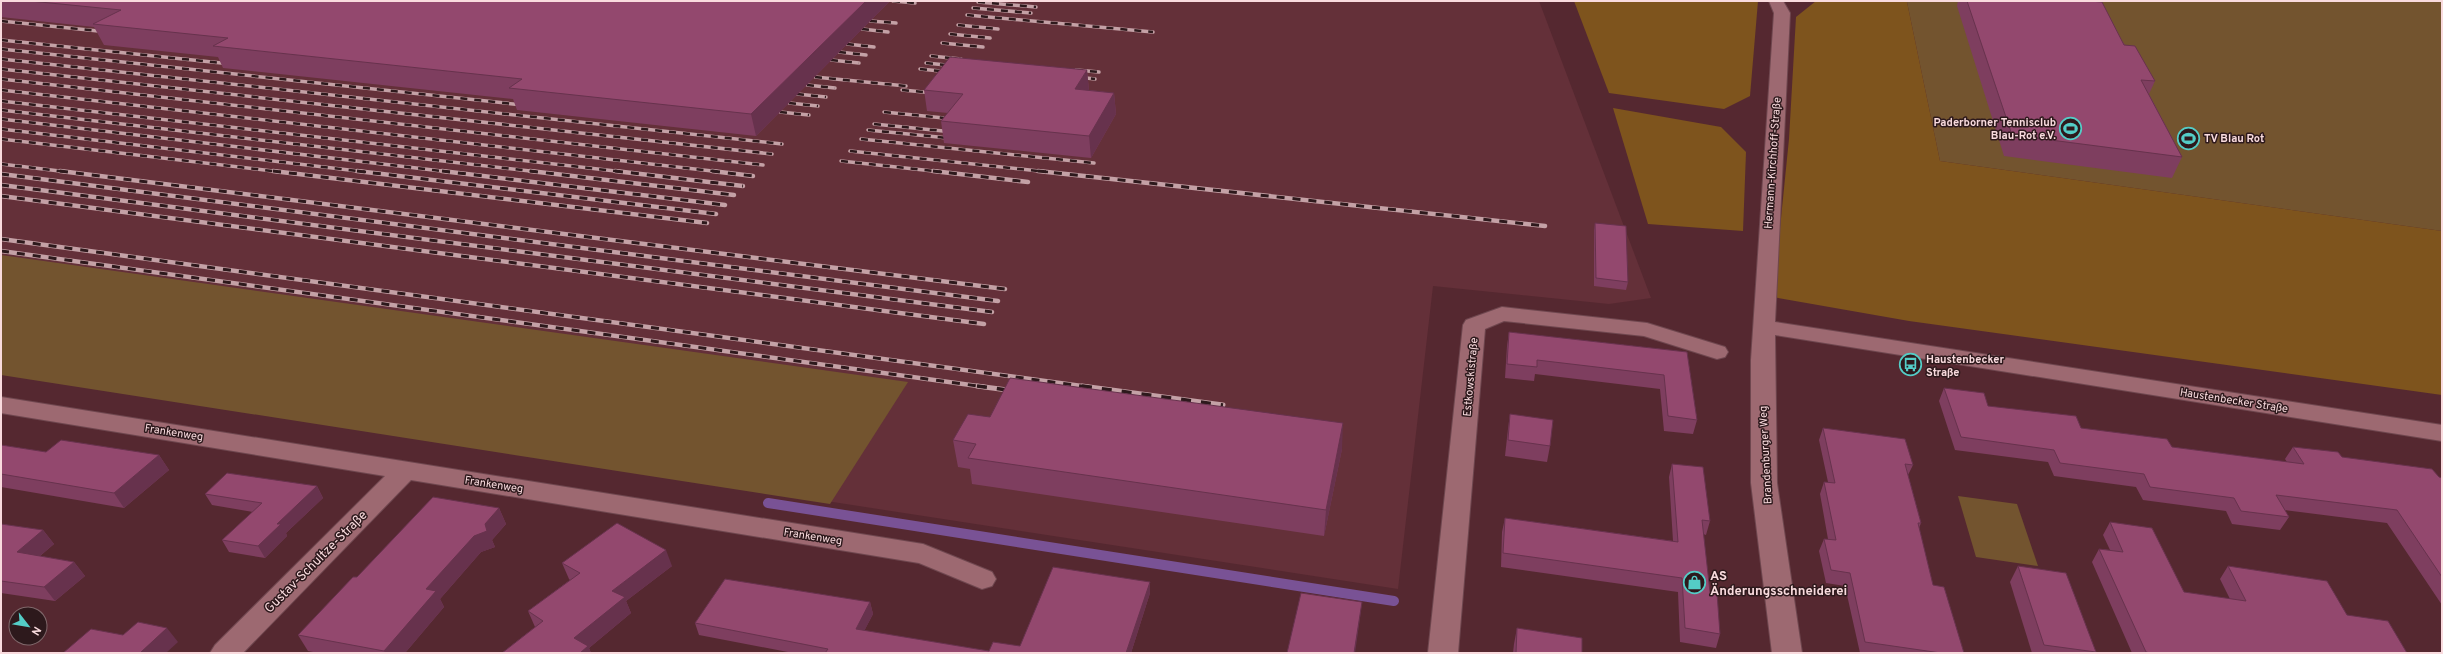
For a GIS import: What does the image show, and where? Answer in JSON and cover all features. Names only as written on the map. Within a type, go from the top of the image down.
[{"type":"street","name":"Hermann-Kirchhoff-Straße","points":[[1765,327],[1765,281],[1782,13],[1776,1]]},
{"type":"street","name":"Estkowskistraße","points":[[1443,653],[1474,325],[1502,314],[1647,330],[1717,352]]},
{"type":"street","name":"Haustenbecker Straße","points":[[1765,327],[2442,433]]},
{"type":"street","name":"Brandenburger Weg","points":[[1765,327],[1762,360],[1764,483],[1787,653]]},
{"type":"street","name":"Frankenweg","points":[[1,405],[923,554],[982,579]]},
{"type":"street","name":"Gustav-Schultze-Straße","points":[[225,653],[406,470]]},
{"type":"shaded area","points":[[1,1],[1539,1],[1651,298],[1609,304],[1433,286],[1398,589],[1,374]]},
{"type":"shaded area","points":[[1574,1],[1758,1],[1750,96],[1724,109],[1609,93]]},
{"type":"shaded area","points":[[1816,1],[1907,2],[1940,161],[2442,231],[2442,395],[1909,321],[1773,297],[1789,139],[1796,17]]},
{"type":"shaded area","name":"TV Blau Rot","points":[[1898,1],[2442,1],[2442,231],[1940,161],[1907,2]]},
{"type":"shaded area","points":[[1613,108],[1721,127],[1746,152],[1743,231],[1648,224]]},
{"type":"shaded area","points":[[1,255],[908,382],[830,504],[1,375]]},
{"type":"shaded area","points":[[1958,496],[2017,504],[2038,566],[1976,557]]},
{"type":"building","points":[[30,1],[866,1],[751,114],[509,88],[522,79],[213,46],[228,38],[93,24],[121,10]]},
{"type":"building","points":[[1967,1],[2102,2],[2124,45],[2135,46],[2155,81],[2141,80],[2182,157],[2012,135]]},
{"type":"building","points":[[950,57],[1087,70],[1075,89],[1114,93],[1089,136],[941,121],[963,94],[924,90]]},
{"type":"building","points":[[1595,223],[1626,226],[1628,282],[1596,278]]},
{"type":"building","points":[[1509,332],[1687,352],[1697,420],[1668,416],[1664,375],[1537,360],[1537,367],[1507,364]]},
{"type":"building","points":[[1010,378],[1343,423],[1326,510],[968,458],[976,444],[953,440],[968,414],[990,417]]},
{"type":"building","points":[[1944,388],[1984,393],[1988,406],[2076,416],[2081,428],[2167,439],[2172,447],[2304,464],[2293,447],[2338,452],[2342,457],[2432,469],[2439,477],[2442,478],[2442,577],[2397,510],[2276,495],[2289,517],[2241,511],[2234,498],[2150,487],[2144,474],[2060,463],[2054,450],[1961,437]]},
{"type":"building","points":[[1510,414],[1553,420],[1550,446],[1508,440]]},
{"type":"building","points":[[1823,428],[1905,439],[1913,465],[1905,464],[1921,523],[1918,523],[1933,585],[1944,587],[1964,653],[1941,653],[1865,642],[1850,573],[1831,570],[1824,539],[1836,540],[1824,482],[1835,483]]},
{"type":"building","points":[[61,440],[159,455],[114,493],[1,474],[1,445],[46,452]]},
{"type":"building","points":[[1672,464],[1703,467],[1710,521],[1702,520],[1710,592],[1717,593],[1720,634],[1685,628],[1682,578],[1503,553],[1505,518],[1678,542]]},
{"type":"building","points":[[227,473],[317,486],[277,524],[281,524],[258,546],[222,540],[262,503],[205,494]]},
{"type":"building","points":[[433,497],[499,508],[485,524],[487,531],[474,536],[426,589],[436,591],[384,651],[298,635],[353,577],[357,577]]},
{"type":"building","points":[[2110,522],[2152,528],[2184,592],[2246,601],[2228,566],[2327,581],[2347,615],[2388,621],[2407,653],[2146,652],[2099,549],[2123,552]]},
{"type":"building","points":[[617,523],[666,550],[612,591],[625,597],[574,638],[588,646],[580,653],[502,653],[543,621],[528,611],[580,573],[562,563]]},
{"type":"building","points":[[1,524],[43,530],[17,552],[74,562],[44,587],[1,581]]},
{"type":"building","points":[[2018,566],[2066,573],[2096,652],[2044,645]]},
{"type":"building","points":[[1053,567],[1150,582],[1126,653],[825,653],[828,649],[695,623],[725,579],[870,602],[856,629],[989,651],[993,642],[1020,646]]},
{"type":"building","points":[[1301,593],[1362,602],[1354,653],[1287,653]]},
{"type":"building","points":[[138,622],[167,628],[140,653],[63,653],[91,629],[123,635]]},
{"type":"building","points":[[1517,628],[1582,638],[1582,653],[1516,653]]},
{"type":"waterway","points":[[768,503],[1394,601]]},
{"type":"railway","points":[[893,1],[915,3]]},
{"type":"railway","points":[[978,2],[1036,7]]},
{"type":"railway","points":[[973,8],[1031,13]]},
{"type":"railway","points":[[967,15],[1153,32]]},
{"type":"railway","points":[[1,21],[108,32]]},
{"type":"railway","points":[[870,21],[896,23]]},
{"type":"railway","points":[[958,25],[998,29]]},
{"type":"railway","points":[[862,29],[888,32]]},
{"type":"railway","points":[[950,34],[990,38]]},
{"type":"railway","points":[[1,40],[231,64]]},
{"type":"railway","points":[[942,43],[983,47]]},
{"type":"railway","points":[[847,44],[874,47]]},
{"type":"railway","points":[[1,49],[523,105]]},
{"type":"railway","points":[[839,52],[866,55]]},
{"type":"railway","points":[[931,56],[961,59]]},
{"type":"railway","points":[[1,59],[782,144]]},
{"type":"railway","points":[[831,60],[859,63]]},
{"type":"railway","points":[[926,63],[956,66]]},
{"type":"railway","points":[[1,69],[772,154]]},
{"type":"railway","points":[[920,69],[950,72]]},
{"type":"railway","points":[[1076,70],[1099,72]]},
{"type":"railway","points":[[815,77],[906,86]]},
{"type":"railway","points":[[1077,77],[1095,79]]},
{"type":"railway","points":[[1,79],[763,165]]},
{"type":"railway","points":[[807,85],[835,88]]},
{"type":"railway","points":[[1,90],[721,172]]},
{"type":"railway","points":[[902,90],[934,93]]},
{"type":"railway","points":[[797,94],[826,97]]},
{"type":"railway","points":[[1,101],[624,172]]},
{"type":"railway","points":[[789,103],[818,106]]},
{"type":"railway","points":[[1,110],[539,172]]},
{"type":"railway","points":[[780,112],[809,115]]},
{"type":"railway","points":[[884,112],[954,119]]},
{"type":"railway","points":[[1,119],[450,172]]},
{"type":"railway","points":[[874,124],[953,132]]},
{"type":"railway","points":[[1,129],[366,172]]},
{"type":"railway","points":[[868,130],[948,138]]},
{"type":"railway","points":[[1,139],[281,172]]},
{"type":"railway","points":[[861,139],[1094,163]]},
{"type":"railway","points":[[850,151],[1048,172]]},
{"type":"railway","points":[[841,161],[936,171]]},
{"type":"railway","points":[[1,164],[68,172]]},
{"type":"railway","points":[[60,171],[1005,289]]},
{"type":"railway","points":[[273,171],[707,223]]},
{"type":"railway","points":[[357,171],[716,214]]},
{"type":"railway","points":[[442,171],[725,205]]},
{"type":"railway","points":[[530,171],[734,195]]},
{"type":"railway","points":[[615,171],[743,186]]},
{"type":"railway","points":[[712,171],[753,176]]},
{"type":"railway","points":[[936,171],[942,172]]},
{"type":"railway","points":[[936,171],[1028,182]]},
{"type":"railway","points":[[1038,171],[1545,226]]},
{"type":"railway","points":[[1,174],[998,301]]},
{"type":"railway","points":[[1,185],[992,312]]},
{"type":"railway","points":[[1,196],[984,324]]},
{"type":"railway","points":[[1,239],[1089,387]]},
{"type":"railway","points":[[1,251],[985,387]]},
{"type":"railway","points":[[977,386],[1015,391]]},
{"type":"railway","points":[[1082,386],[1223,405]]},
{"type":"place","name":"Paderborner Tennisclub Blau-Rot e.V.","points":[[2071,128]]},
{"type":"place","name":"TV Blau Rot","points":[[2188,138]]},
{"type":"place","name":"Haustenbecker Straße","points":[[1911,365]]},
{"type":"place","name":"AS Änderungsschneiderei","points":[[1695,582]]}]
